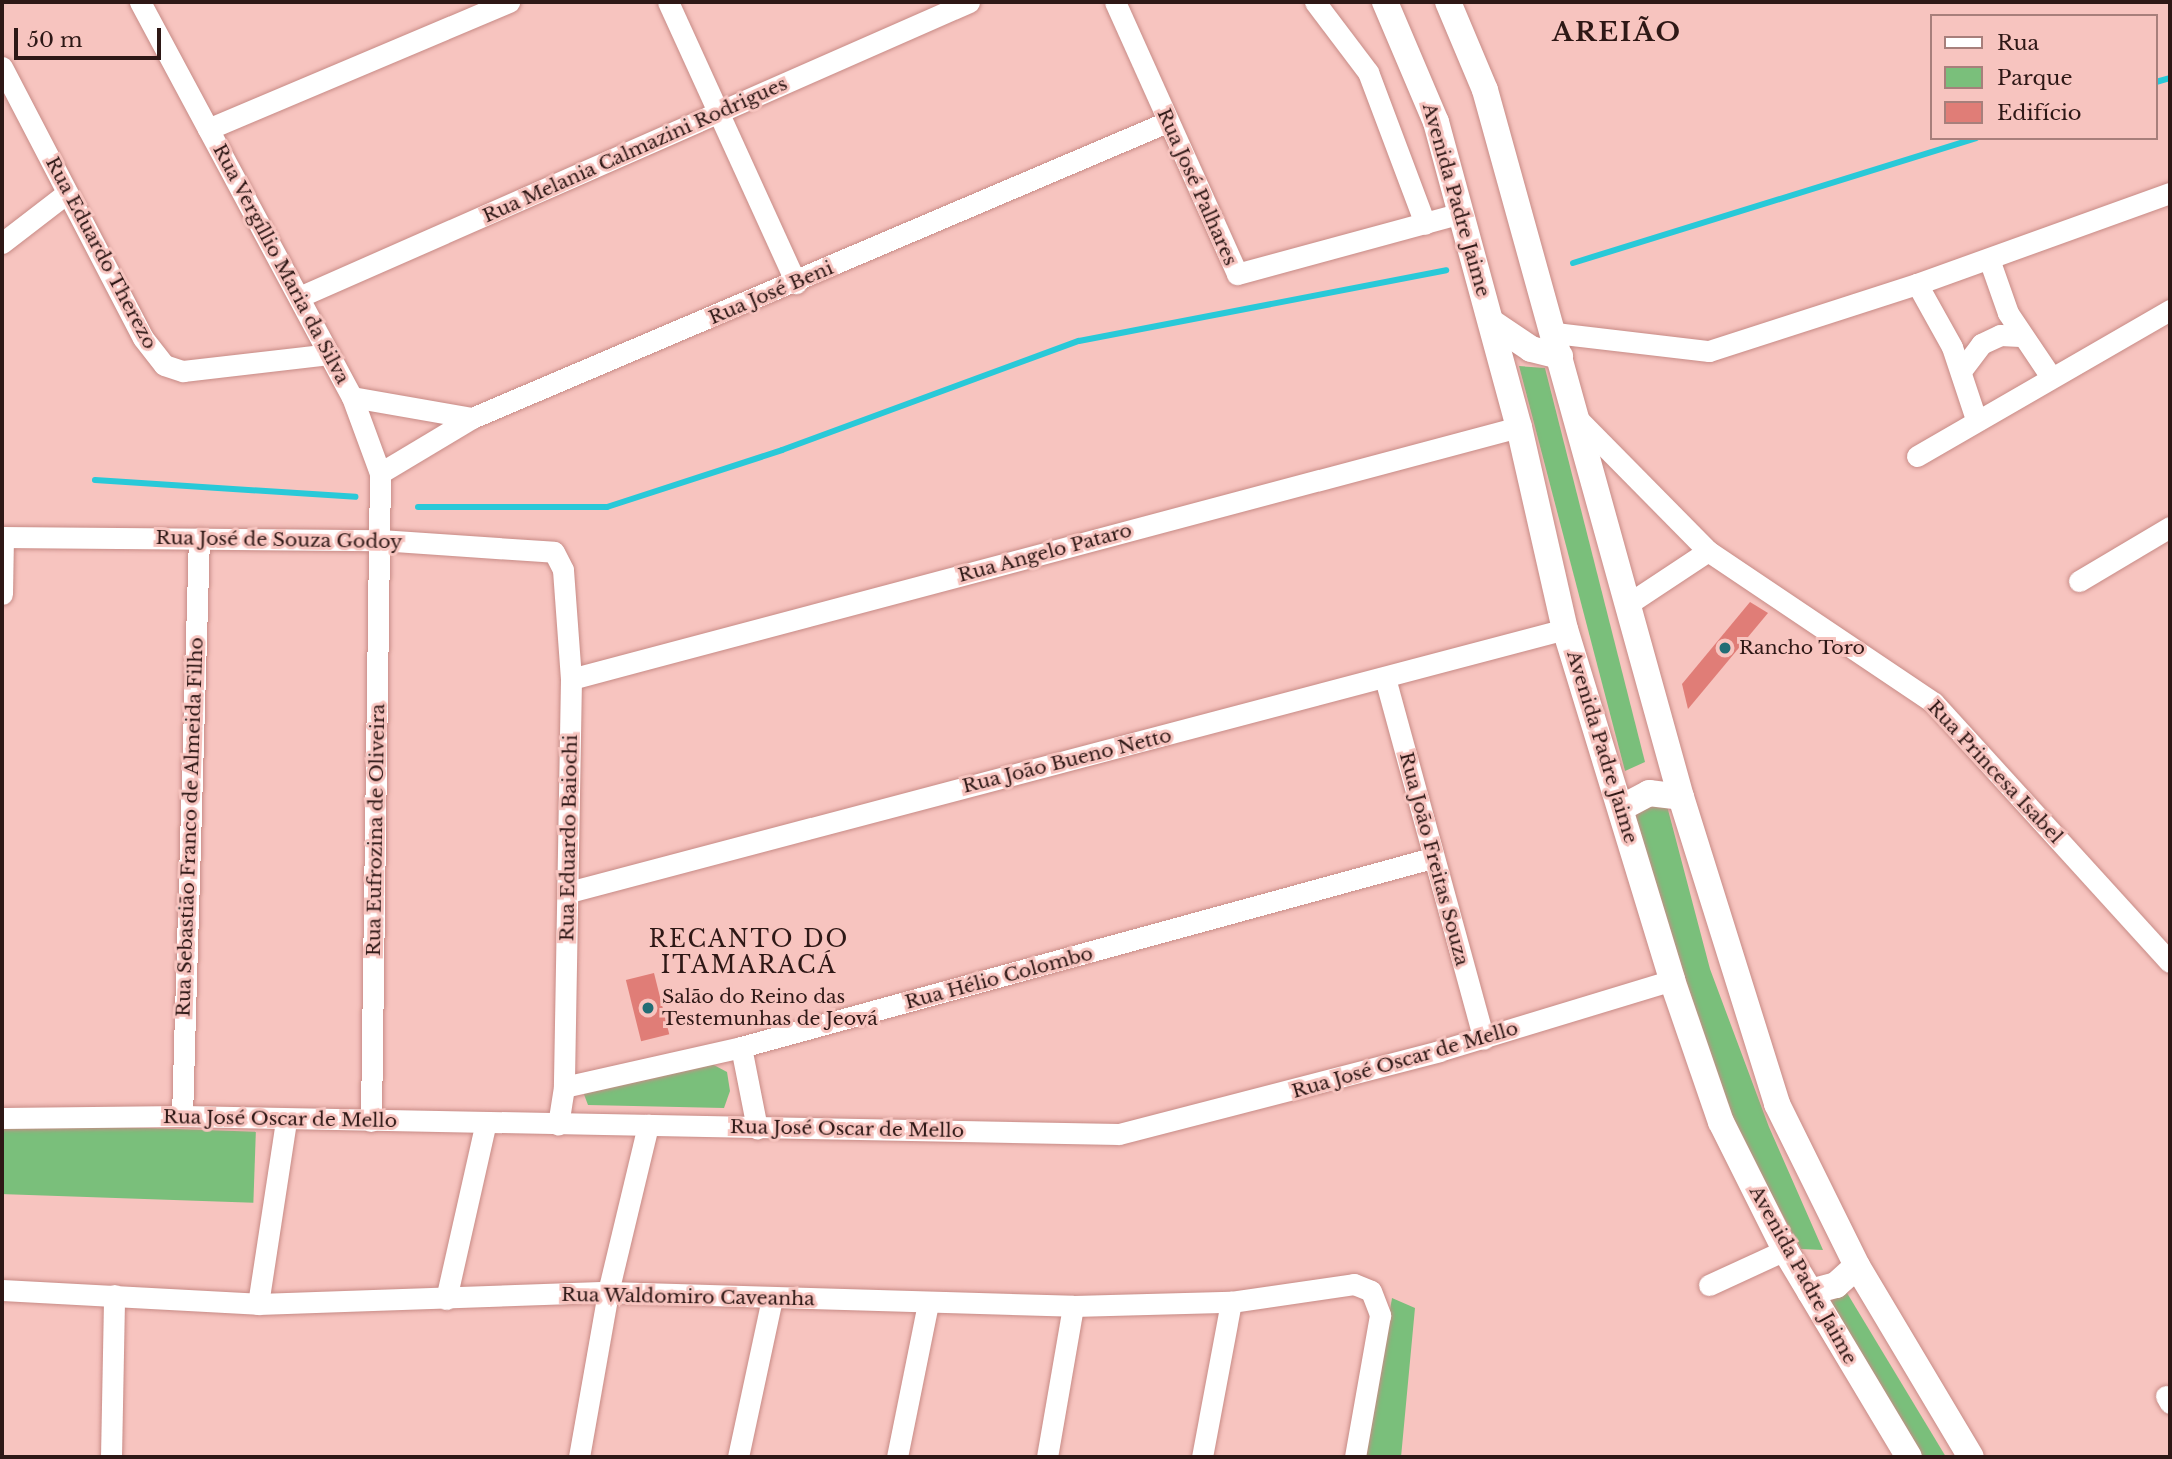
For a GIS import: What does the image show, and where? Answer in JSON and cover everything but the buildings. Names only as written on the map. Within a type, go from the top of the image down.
[{"type":"main road","name":"Avenida Padre Jaime","points":[[1385,2],[1436,122],[1519,427],[1565,629],[1672,980],[1721,1122],[1785,1250],[1909,1457]]},
{"type":"main road","points":[[1448,2],[1485,90],[1558,344],[1575,416],[1681,797],[1777,1104],[1857,1266],[1971,1457]]},
{"type":"main road","points":[[1491,322],[1531,349],[1558,344]]},
{"type":"main road","points":[[1621,808],[1649,793],[1681,797]]},
{"type":"main road","points":[[1810,1292],[1836,1285],[1857,1266]]},
{"type":"street","name":"Rua Vergíllio Maria da Silva","points":[[140,2],[352,397],[380,473],[380,540]]},
{"type":"street","points":[[208,129],[509,2]]},
{"type":"street","points":[[668,2],[716,115],[796,283]]},
{"type":"street","name":"Rua Melania Calmazini Rodrigues","points":[[299,298],[969,2]]},
{"type":"street","name":"Rua José Palhares","points":[[1115,2],[1237,274],[1462,213]]},
{"type":"street","points":[[1315,2],[1374,84],[1424,224]]},
{"type":"street","name":"Rua Eduardo Therezo","points":[[2,67],[142,338],[164,365],[183,371],[329,354]]},
{"type":"street","name":"Rua José Beni","points":[[380,473],[472,418],[796,283],[1167,122]]},
{"type":"street","points":[[2,243],[67,193]]},
{"type":"street","points":[[1558,344],[1709,351],[1917,284],[2170,194]]},
{"type":"street","points":[[1989,259],[2020,336],[2051,377]]},
{"type":"street","points":[[1917,284],[1961,370],[1976,419]]},
{"type":"street","points":[[1917,456],[1976,419],[2170,310]]},
{"type":"street","points":[[1961,370],[1981,344],[2000,335],[2020,336]]},
{"type":"street","points":[[352,397],[472,418]]},
{"type":"street","name":"Rua Princesa Isabel","points":[[1575,416],[1708,551],[1934,703],[2170,962]]},
{"type":"street","name":"Rua Angelo Pataro","points":[[571,680],[1519,427]]},
{"type":"street","points":[[2079,581],[2170,527]]},
{"type":"street","points":[[2,594],[3,537]]},
{"type":"street","name":"Rua José de Souza Godoy","points":[[3,537],[380,540],[554,552]]},
{"type":"street","name":"Rua Sebastião Franco de Almeida Filho","points":[[182,1116],[199,538]]},
{"type":"street","name":"Rua Eufrozina de Oliveira","points":[[371,1121],[380,540]]},
{"type":"street","points":[[1629,604],[1708,551]]},
{"type":"street","name":"Rua Eduardo Baiochi","points":[[554,552],[563,570],[571,680],[564,1087],[558,1125]]},
{"type":"street","name":"Rua João Bueno Netto","points":[[569,892],[1565,629]]},
{"type":"street","name":"Rua João Freitas Souza","points":[[1385,678],[1432,858],[1484,1039]]},
{"type":"street","name":"Rua Hélio Colombo","points":[[564,1087],[741,1046],[1432,858]]},
{"type":"street","name":"Rua José Oscar de Mello","points":[[2,1118],[182,1116],[1119,1134],[1484,1039],[1672,980]]},
{"type":"street","points":[[741,1046],[757,1128]]},
{"type":"street","points":[[258,1304],[286,1120]]},
{"type":"street","points":[[446,1299],[486,1122]]},
{"type":"street","points":[[579,1457],[608,1292],[648,1125]]},
{"type":"street","points":[[1709,1285],[1785,1250]]},
{"type":"street","name":"Rua Waldomiro Caveanha","points":[[2,1290],[258,1304],[608,1292],[1073,1306],[1231,1302],[1354,1284],[1371,1291],[1380,1315],[1356,1457]]},
{"type":"street","points":[[111,1457],[114,1295]]},
{"type":"street","points":[[738,1457],[772,1299]]},
{"type":"street","points":[[1202,1457],[1231,1302]]},
{"type":"street","points":[[897,1457],[928,1303]]},
{"type":"street","points":[[1047,1457],[1073,1306]]},
{"type":"green space","points":[[1519,366],[1545,368],[1645,762],[1625,771]]},
{"type":"green space","points":[[1666,802],[1710,969],[1769,1127],[1823,1250],[1801,1249],[1732,1121],[1631,812]]},
{"type":"green space","points":[[712,1064],[727,1072],[730,1091],[724,1108],[588,1105],[582,1089]]},
{"type":"green space","points":[[2,1123],[256,1132],[253,1203],[2,1194]]},
{"type":"green space","points":[[1844,1288],[1946,1457],[1923,1457],[1825,1302]]},
{"type":"green space","points":[[1392,1298],[1415,1308],[1401,1457],[1365,1457]]},
{"type":"waterway","points":[[2158,81],[2170,78]]},
{"type":"waterway","points":[[1573,263],[1970,140]]},
{"type":"waterway","points":[[418,507],[607,507],[782,450],[1079,341],[1446,270]]},
{"type":"waterway","points":[[95,480],[355,497]]},
{"type":"place","name":"Rancho Toro","points":[[1725,648]]},
{"type":"place","name":"Salão do Reino das Testemunhas de Jeová","points":[[648,1008]]},
{"type":"district","name":"AREIÃO","points":[[1617,33]]},
{"type":"district","name":"RECANTO DO ITAMARACÁ","points":[[749,952]]}]
